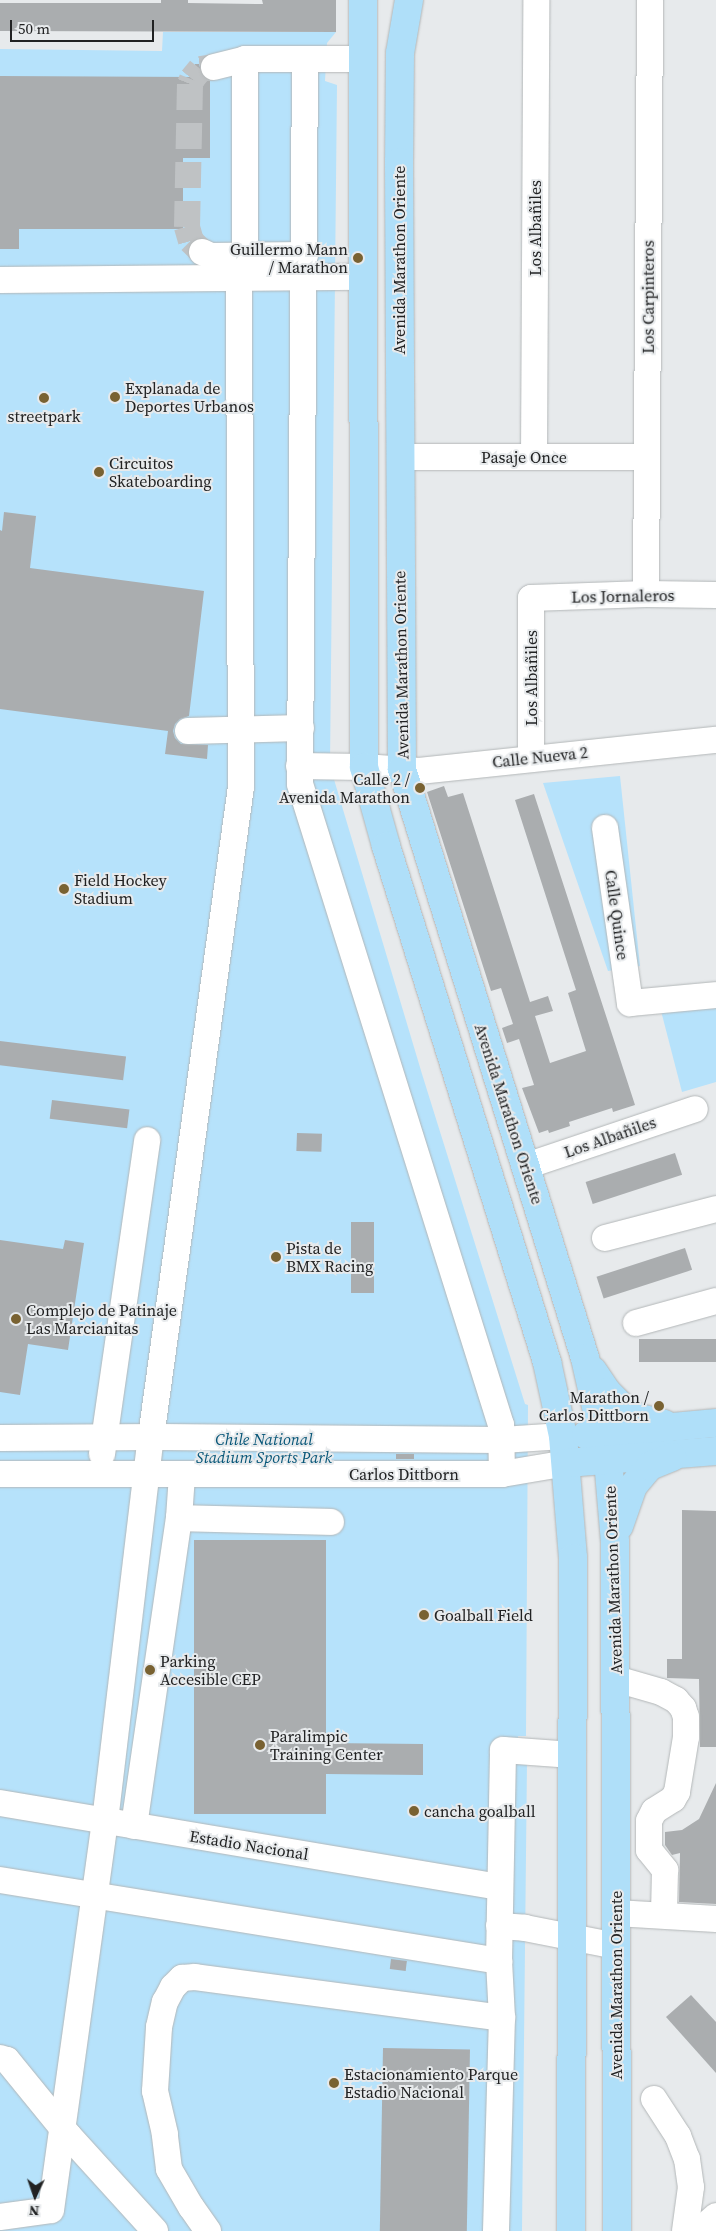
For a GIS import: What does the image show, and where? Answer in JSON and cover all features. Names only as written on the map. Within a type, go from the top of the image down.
[{"type":"main road","points":[[363,0],[364,767],[386,846],[547,1362],[567,1463],[572,1558],[573,1680],[571,2231]]},
{"type":"main road","name":"Avenida Marathon Oriente","points":[[409,0],[400,53],[402,769],[585,1358],[608,1460],[615,1542],[617,2231]]},
{"type":"main road","points":[[438,1011],[472,998]]},
{"type":"main road","points":[[585,1358],[607,1392],[623,1408],[639,1418],[680,1426]]},
{"type":"main road","points":[[563,1436],[716,1423]]},
{"type":"main road","points":[[567,1463],[716,1451]]},
{"type":"main road","points":[[615,1542],[633,1486],[650,1466],[680,1454]]},
{"type":"main road","points":[[573,1680],[616,1679]]},
{"type":"street","name":"Los Albañiles","points":[[534,457],[536,0]]},
{"type":"street","name":"Los Carpinteros","points":[[646,594],[650,0]]},
{"type":"street","points":[[214,67],[245,59],[364,59]]},
{"type":"street","points":[[0,2217],[51,2210],[61,2126],[105,1821],[146,1474],[242,787],[242,267],[245,59]]},
{"type":"street","points":[[305,59],[300,784],[501,1425],[502,1474]]},
{"type":"street","points":[[202,252],[242,267]]},
{"type":"street","points":[[0,280],[242,267],[305,267],[364,278]]},
{"type":"street","name":"Pasaje Once","points":[[400,457],[647,457]]},
{"type":"street","name":"Los Jornaleros","points":[[531,598],[646,594],[716,595]]},
{"type":"street","name":"Los Albañiles","points":[[531,598],[531,758]]},
{"type":"street","points":[[188,731],[301,728]]},
{"type":"street","name":"Calle Nueva 2","points":[[299,766],[364,767],[419,771],[716,740]]},
{"type":"street","name":"Calle Quince","points":[[605,828],[630,1003],[716,995]]},
{"type":"street","name":"Los Albañiles","points":[[526,1166],[695,1109]]},
{"type":"street","points":[[98,1474],[105,1437],[147,1140]]},
{"type":"street","points":[[604,1238],[716,1209]]},
{"type":"street","points":[[636,1322],[716,1301]]},
{"type":"street","points":[[0,1438],[151,1437],[502,1440],[563,1436]]},
{"type":"street","name":"Carlos Dittborn","points":[[0,1474],[502,1474],[567,1463]]},
{"type":"street","points":[[134,1826],[179,1518],[182,1475]]},
{"type":"street","points":[[179,1518],[331,1522]]},
{"type":"street","points":[[616,1679],[661,1692],[676,1700],[683,1708],[686,1717],[686,1737],[677,1792],[673,1799],[654,1811],[649,1821],[649,1850],[665,1870],[664,1915]]},
{"type":"street","points":[[496,2231],[502,2018],[498,1961],[503,1750],[573,1755]]},
{"type":"street","name":"Estadio Nacional","points":[[0,1803],[499,1887]]},
{"type":"street","points":[[0,1880],[498,1961]]},
{"type":"street","points":[[616,1913],[716,1919]]},
{"type":"street","points":[[499,1926],[616,1946]]},
{"type":"street","points":[[208,2231],[190,2207],[169,2169],[165,2134],[155,2091],[159,2027],[165,2002],[173,1986],[182,1978],[195,1977],[502,2018]]},
{"type":"street","points":[[0,2058],[7,2060],[61,2126],[156,2231]]},
{"type":"street","points":[[654,2099],[678,2136],[687,2159],[691,2187],[685,2231]]},
{"type":"street","points":[[699,2231],[716,2216]]},
{"type":"green space","name":"Chile National Stadium Sports Park","points":[[163,32],[336,32],[327,43],[325,81],[337,85],[330,766],[422,1074],[525,1404],[528,1405],[526,1736],[518,1736],[518,1761],[527,1761],[522,2231],[0,2231],[0,49],[162,51]]},
{"type":"green space","points":[[620,776],[640,966],[608,971],[543,783]]},
{"type":"green space","points":[[716,1002],[716,1082],[682,1092],[660,1007]]},
{"type":"building","points":[[161,0],[188,0],[188,3],[263,4],[262,0],[336,0],[336,32],[0,31],[0,3],[161,3]]},
{"type":"building","points":[[195,64],[199,64],[203,77],[210,81],[210,158],[183,158],[183,229],[19,229],[19,249],[0,249],[0,76],[195,77]]},
{"type":"building","points":[[4,512],[36,516],[30,568],[204,591],[189,716],[180,719],[175,724],[173,731],[175,738],[181,744],[208,745],[207,759],[165,754],[168,731],[0,709],[0,530],[2,531]]},
{"type":"building","points":[[444,786],[448,797],[463,793],[530,1002],[548,996],[553,1011],[535,1016],[550,1063],[586,1051],[568,993],[576,990],[515,800],[534,794],[635,1105],[613,1112],[612,1108],[569,1122],[570,1126],[549,1133],[548,1130],[539,1133],[522,1088],[534,1085],[519,1039],[507,1043],[502,1028],[513,1024],[501,988],[491,991],[427,792]]},
{"type":"building","points":[[0,1041],[126,1056],[123,1080],[0,1065]]},
{"type":"building","points":[[52,1100],[129,1110],[127,1128],[50,1119]]},
{"type":"building","points":[[297,1133],[322,1134],[321,1152],[296,1151]]},
{"type":"building","points":[[675,1153],[682,1175],[593,1204],[586,1182]]},
{"type":"building","points":[[351,1222],[374,1222],[374,1293],[351,1293]]},
{"type":"building","points":[[0,1240],[63,1249],[65,1240],[84,1243],[68,1350],[28,1344],[20,1395],[0,1392]]},
{"type":"building","points":[[685,1248],[692,1270],[604,1299],[597,1277]]},
{"type":"building","points":[[639,1339],[716,1339],[716,1362],[639,1362]]},
{"type":"building","points":[[396,1454],[414,1454],[414,1459],[396,1459]]},
{"type":"building","points":[[682,1510],[716,1511],[716,1747],[700,1747],[699,1679],[667,1678],[667,1659],[682,1659]]},
{"type":"building","name":"Paralimpic Training Center","points":[[194,1540],[326,1540],[326,1743],[423,1744],[423,1775],[326,1774],[326,1814],[194,1814]]},
{"type":"building","points":[[716,1783],[716,1904],[679,1902],[680,1853],[672,1855],[665,1845],[665,1832],[682,1830],[699,1819]]},
{"type":"building","points":[[391,1959],[407,1961],[406,1971],[390,1969]]},
{"type":"building","points":[[691,1995],[716,2022],[716,2073],[666,2017]]},
{"type":"building","points":[[383,2048],[470,2050],[467,2231],[380,2231]]},
{"type":"tunnel","points":[[202,252],[191,241],[187,227],[190,84],[200,69],[214,67]]},
{"type":"place","name":"Guillermo Mann / Marathon","points":[[358,258]]},
{"type":"place","name":"Explanada de Deportes Urbanos","points":[[115,397]]},
{"type":"place","name":"streetpark","points":[[44,398]]},
{"type":"place","name":"Circuitos Skateboarding","points":[[99,472]]},
{"type":"place","name":"Calle 2 / Avenida Marathon","points":[[420,788]]},
{"type":"place","name":"Field Hockey Stadium","points":[[64,889]]},
{"type":"place","name":"Pista de BMX Racing","points":[[276,1257]]},
{"type":"place","name":"Complejo de Patinaje Las Marcianitas","points":[[16,1319]]},
{"type":"place","name":"Marathon / Carlos Dittborn","points":[[659,1406]]},
{"type":"place","name":"Goalball Field","points":[[424,1615]]},
{"type":"place","name":"Parking Accesible CEP","points":[[150,1670]]},
{"type":"place","name":"Paralimpic Training Center","points":[[260,1745]]},
{"type":"place","name":"cancha goalball","points":[[414,1811]]},
{"type":"place","name":"Estacionamiento Parque Estadio Nacional","points":[[334,2083]]}]
